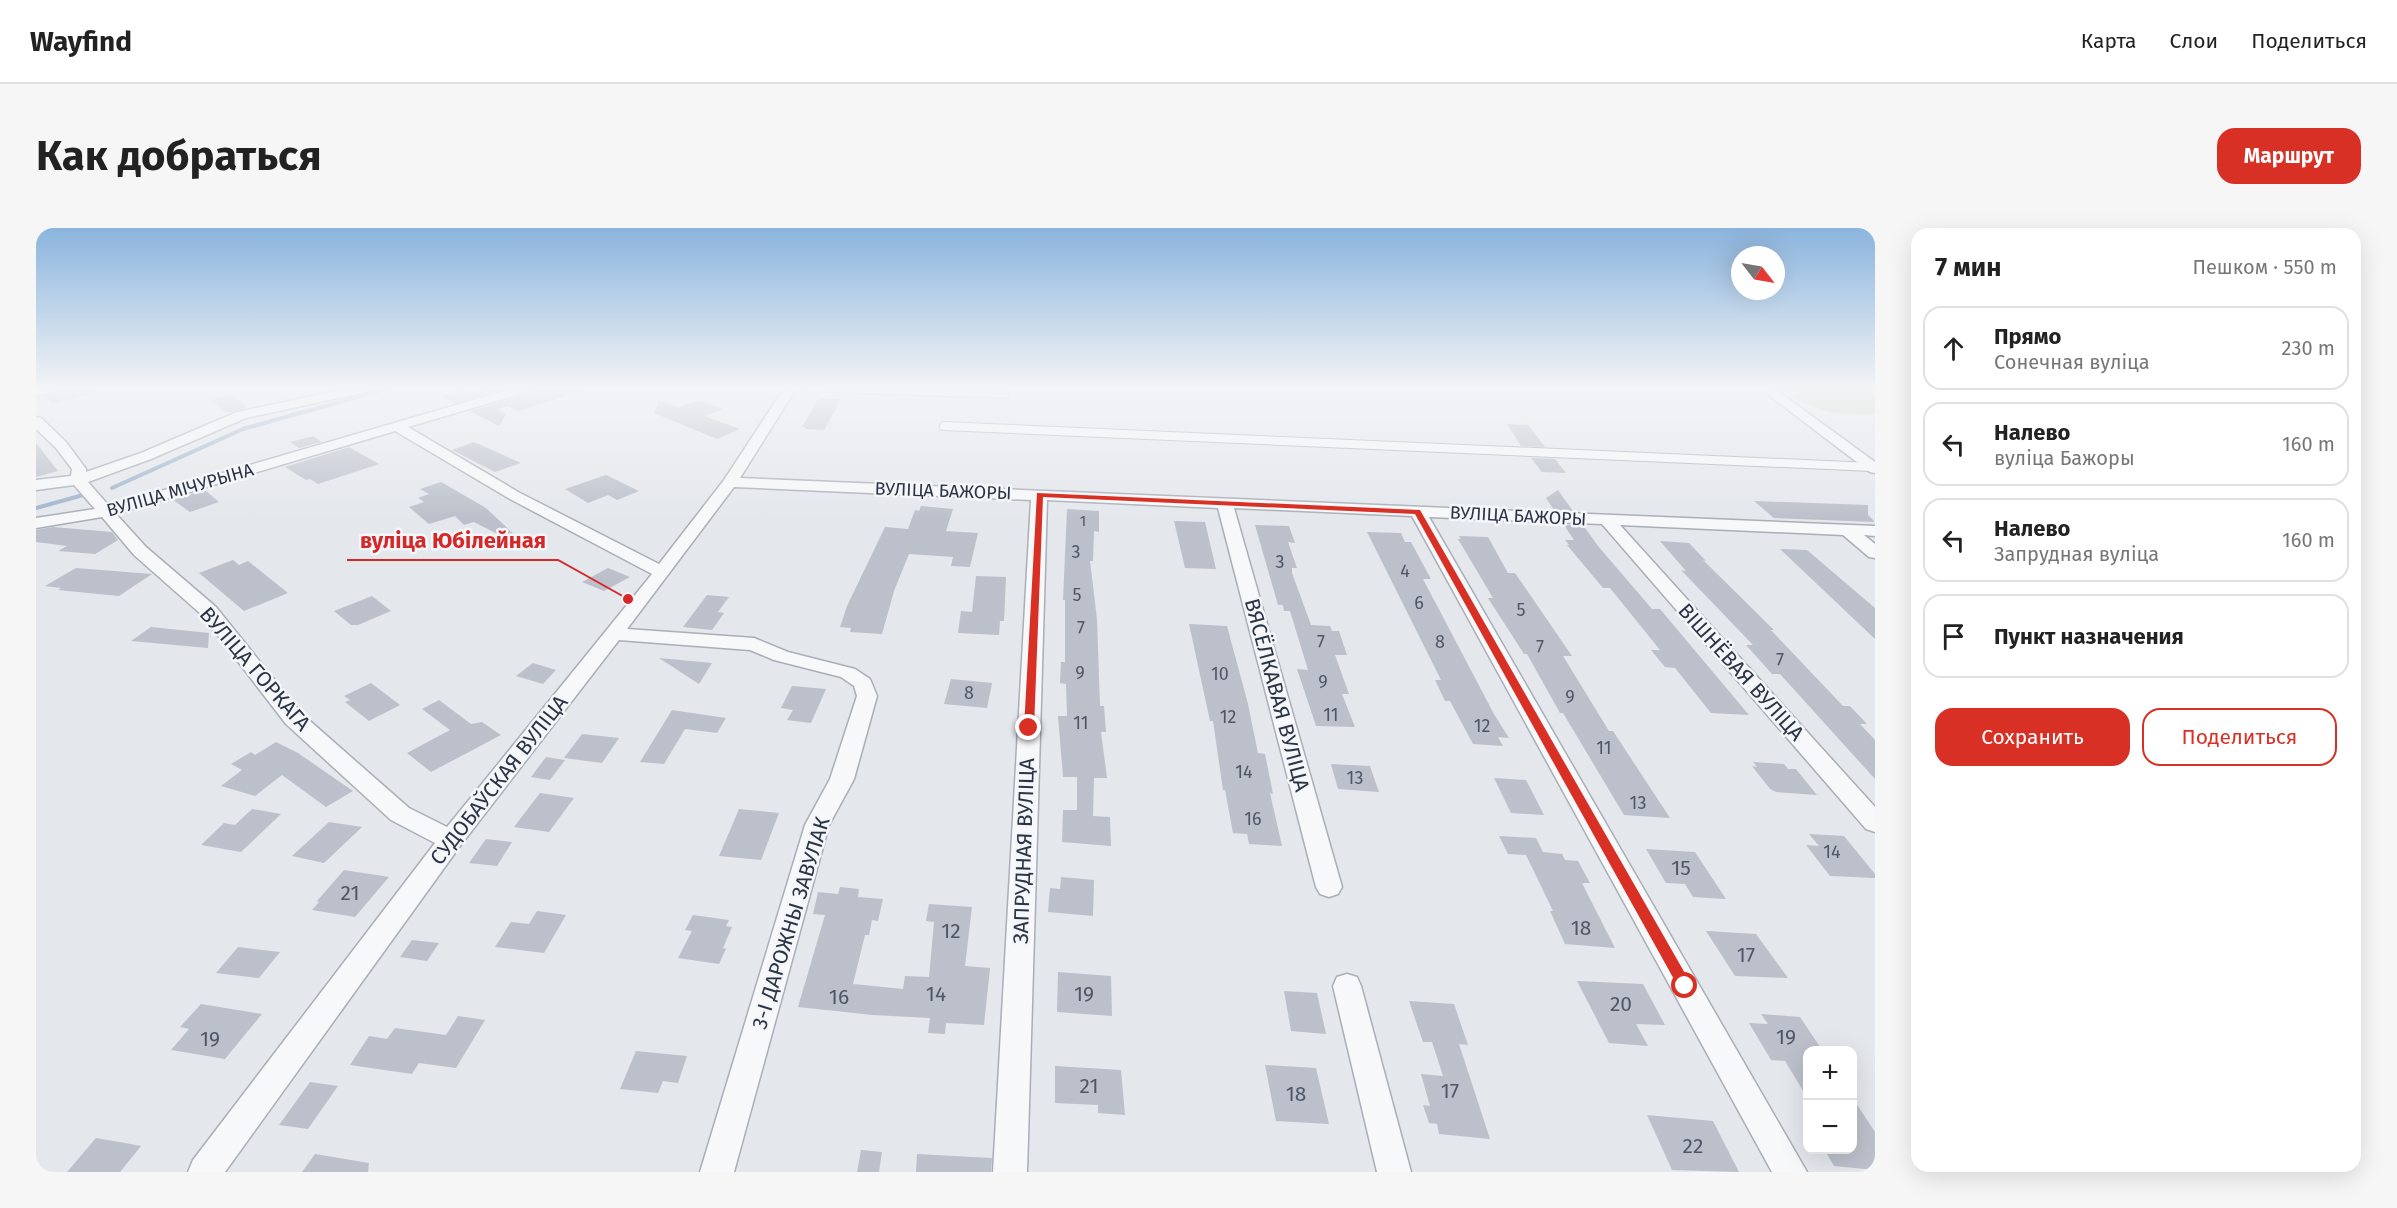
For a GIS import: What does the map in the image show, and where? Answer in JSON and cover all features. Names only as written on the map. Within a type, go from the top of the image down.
[{"type":"street","name":"ВУЛІЦА ГОРКАГА","points":[[46,431],[61,445],[79,469],[78,480],[140,551],[209,612],[294,719],[400,814],[451,840]]},
{"type":"street","points":[[36,485],[78,480],[206,431]]},
{"type":"street","name":"ВУЛІЦА МІЧУРЫНА","points":[[36,523],[106,512],[379,431]]},
{"type":"street","points":[[405,431],[515,496],[656,569],[664,570]]},
{"type":"street","name":"СУДОБАЎСКАЯ ВУЛІЦА","points":[[205,1172],[451,840],[664,570],[730,482],[763,431]]},
{"type":"street","points":[[1824,431],[1874,468]]},
{"type":"street","name":"ВУЛІЦА БАЖОРЫ","points":[[730,482],[1875,531]]},
{"type":"street","name":"ЗАПРУДНАЯ ВУЛІЦА","points":[[1010,1172],[1039,495]]},
{"type":"street","name":"ВЯСЁЛКАВАЯ ВУЛІЦА","points":[[1226,503],[1329,887]]},
{"type":"street","points":[[1418,512],[1790,1172]]},
{"type":"street","name":"ВІШНЁВАЯ ВУЛІЦА","points":[[1606,520],[1875,823]]},
{"type":"street","points":[[1846,529],[1875,553]]},
{"type":"street","name":"3-І ДАРОЖНЫ ЗАВУЛАК","points":[[612,634],[754,644],[781,656],[848,674],[862,683],[867,696],[842,779],[817,825],[717,1172]]},
{"type":"street","points":[[1347,986],[1394,1172]]},
{"type":"lane","points":[[1056,431],[1874,468]]},
{"type":"building","points":[[698,431],[735,431],[717,439]]},
{"type":"building","points":[[1511,431],[1533,431],[1545,447],[1521,446]]},
{"type":"building","points":[[313,436],[322,442],[299,448],[290,442]]},
{"type":"building","points":[[474,442],[521,463],[495,472],[452,450]]},
{"type":"building","points":[[36,443],[58,471],[36,477]]},
{"type":"building","points":[[349,447],[379,464],[318,484],[310,479],[306,480],[285,467]]},
{"type":"building","points":[[1531,458],[1555,459],[1566,473],[1542,472]]},
{"type":"building","points":[[606,475],[639,491],[617,500],[608,495],[588,503],[565,489]]},
{"type":"building","points":[[441,482],[486,508],[518,538],[515,543],[474,522],[464,525],[455,516],[429,524],[409,507],[424,502],[418,498],[429,494],[420,489]]},
{"type":"building","points":[[205,490],[219,502],[190,512],[173,500]]},
{"type":"building","points":[[1558,490],[1573,511],[1554,510],[1546,498]]},
{"type":"building","points":[[1754,501],[1868,505],[1868,515],[1875,522],[1774,518]]},
{"type":"building","points":[[921,506],[953,509],[946,531],[978,533],[970,567],[951,566],[953,557],[909,554],[894,591],[882,634],[850,632],[851,628],[840,627],[847,606],[885,527],[908,529],[915,510],[919,511]]},
{"type":"building","points":[[1067,509],[1099,511],[1099,532],[1094,531],[1093,561],[1090,561],[1097,619],[1100,706],[1104,706],[1106,732],[1101,732],[1107,778],[1094,778],[1093,816],[1110,817],[1111,846],[1062,842],[1063,810],[1077,810],[1077,777],[1063,777],[1058,716],[1067,716],[1066,684],[1060,683],[1061,662],[1065,662],[1065,600],[1063,600]]},
{"type":"building","points":[[1174,521],[1205,522],[1216,569],[1185,568]]},
{"type":"building","points":[[1255,525],[1289,526],[1295,543],[1288,542],[1297,568],[1292,568],[1292,573],[1311,625],[1330,626],[1332,631],[1339,631],[1347,655],[1335,655],[1349,694],[1342,694],[1355,727],[1316,726],[1297,669],[1308,670],[1290,611],[1284,611],[1283,605],[1278,605]]},
{"type":"building","points":[[1564,525],[1583,525],[1652,609],[1660,609],[1749,715],[1711,713],[1675,668],[1665,667],[1651,650],[1660,650],[1610,588],[1603,588],[1567,545],[1569,545],[1565,540],[1574,540]]},
{"type":"building","points":[[53,527],[112,532],[118,540],[95,554],[58,551],[67,546],[36,542],[36,530]]},
{"type":"building","points":[[1367,532],[1401,533],[1405,542],[1411,542],[1431,579],[1423,579],[1509,738],[1498,737],[1503,746],[1473,744],[1450,701],[1445,701],[1435,680],[1441,680]]},
{"type":"building","points":[[1459,536],[1488,537],[1508,573],[1515,573],[1572,656],[1563,656],[1609,731],[1613,731],[1670,818],[1624,815],[1563,713],[1560,713],[1527,654],[1524,654],[1488,598],[1493,598],[1458,539],[1461,539]]},
{"type":"building","points":[[1660,541],[1689,543],[1706,561],[1703,560],[1774,630],[1771,630],[1843,706],[1850,706],[1867,724],[1860,724],[1875,740],[1875,779],[1780,674],[1772,674],[1746,645],[1753,645],[1681,570],[1686,571]]},
{"type":"building","points":[[1780,549],[1807,550],[1875,608],[1875,639]]},
{"type":"building","points":[[233,560],[239,565],[248,561],[288,593],[244,611],[199,573]]},
{"type":"building","points":[[76,568],[152,574],[119,596],[58,590],[61,588],[45,586]]},
{"type":"building","points":[[608,568],[630,577],[604,591],[582,582]]},
{"type":"building","points":[[976,576],[1006,577],[1004,621],[1000,621],[999,635],[958,633],[961,611],[972,612]]},
{"type":"building","points":[[707,595],[729,597],[718,612],[724,613],[712,630],[683,627]]},
{"type":"building","points":[[372,596],[391,611],[358,625],[351,625],[334,611]]},
{"type":"building","points":[[1189,624],[1227,626],[1248,704],[1258,753],[1265,754],[1273,794],[1270,793],[1282,846],[1249,844],[1247,834],[1233,833],[1225,790],[1223,790],[1213,721],[1210,721]]},
{"type":"building","points":[[151,627],[209,633],[208,648],[131,641]]},
{"type":"building","points":[[659,658],[712,663],[699,684]]},
{"type":"building","points":[[533,663],[556,670],[543,684],[516,676]]},
{"type":"building","points":[[951,679],[992,683],[987,708],[944,704]]},
{"type":"building","points":[[371,683],[400,705],[369,721],[345,702],[350,700],[344,696]]},
{"type":"building","points":[[792,686],[826,689],[811,723],[787,720],[793,710],[781,708]]},
{"type":"building","points":[[439,700],[471,724],[482,722],[501,735],[431,772],[407,753],[450,730],[422,709]]},
{"type":"building","points":[[672,710],[726,718],[717,733],[685,729],[664,764],[640,762]]},
{"type":"building","points":[[582,734],[619,738],[602,763],[564,758]]},
{"type":"building","points":[[276,742],[298,753],[353,791],[326,807],[282,775],[255,796],[221,786],[242,770],[231,764],[251,752],[255,755]]},
{"type":"building","points":[[546,757],[565,760],[550,780],[531,777]]},
{"type":"building","points":[[1753,762],[1784,764],[1788,769],[1796,769],[1817,795],[1776,792],[1770,789],[1752,766],[1757,767]]},
{"type":"building","points":[[1331,764],[1370,766],[1379,792],[1338,789]]},
{"type":"building","points":[[1494,778],[1526,780],[1544,815],[1511,813]]},
{"type":"building","points":[[540,793],[574,798],[549,832],[514,827]]},
{"type":"building","points":[[252,809],[281,814],[241,852],[201,845],[224,823],[235,825]]},
{"type":"building","points":[[739,809],[779,813],[761,860],[719,856]]},
{"type":"building","points":[[329,822],[362,827],[324,863],[292,856]]},
{"type":"building","points":[[1809,834],[1844,836],[1875,874],[1875,878],[1830,876],[1806,845],[1819,846]]},
{"type":"building","points":[[1499,836],[1536,838],[1543,852],[1562,854],[1565,860],[1578,861],[1590,883],[1582,883],[1615,948],[1565,944],[1550,911],[1553,911],[1526,855],[1508,854]]},
{"type":"building","points":[[486,839],[512,842],[497,866],[469,863]]},
{"type":"building","points":[[1646,849],[1695,852],[1726,899],[1693,897],[1685,884],[1666,883]]},
{"type":"building","points":[[344,870],[389,877],[355,917],[312,910],[319,902],[317,901]]},
{"type":"building","points":[[1061,877],[1094,880],[1093,916],[1048,912],[1050,888],[1060,889]]},
{"type":"building","points":[[840,887],[859,889],[858,897],[883,899],[878,921],[872,920],[869,935],[865,935],[853,984],[903,989],[905,976],[929,977],[934,922],[926,921],[929,904],[972,907],[965,966],[990,968],[984,1025],[946,1023],[945,1034],[928,1033],[930,1018],[798,1007],[825,915],[813,914],[818,892],[838,894]]},
{"type":"building","points":[[537,911],[566,915],[544,953],[495,947],[511,922],[529,924]]},
{"type":"building","points":[[693,915],[729,920],[726,926],[732,927],[719,964],[678,958],[692,931],[685,930]]},
{"type":"building","points":[[1706,931],[1756,934],[1788,978],[1735,976]]},
{"type":"building","points":[[412,940],[439,943],[427,961],[400,957]]},
{"type":"building","points":[[238,947],[280,952],[259,978],[216,973]]},
{"type":"building","points":[[1058,972],[1111,976],[1112,1016],[1057,1012]]},
{"type":"building","points":[[1577,981],[1643,984],[1665,1025],[1636,1024],[1648,1046],[1609,1043]]},
{"type":"building","points":[[1284,991],[1317,993],[1326,1034],[1291,1031]]},
{"type":"building","points":[[1409,1001],[1454,1004],[1468,1045],[1459,1044],[1490,1139],[1439,1134],[1437,1124],[1429,1123],[1423,1105],[1430,1106],[1421,1074],[1443,1076],[1432,1042],[1423,1042]]},
{"type":"building","points":[[201,1004],[262,1014],[225,1059],[171,1050],[189,1029],[180,1027]]},
{"type":"building","points":[[1761,1014],[1800,1017],[1819,1046],[1803,1046],[1803,1091],[1785,1061],[1771,1060],[1749,1023],[1768,1024]]},
{"type":"building","points":[[458,1016],[485,1020],[456,1068],[419,1063],[412,1074],[350,1065],[369,1036],[387,1039],[395,1028],[446,1035]]},
{"type":"building","points":[[636,1051],[687,1056],[678,1083],[663,1081],[658,1093],[620,1089]]},
{"type":"building","points":[[1265,1065],[1316,1068],[1329,1124],[1276,1121]]},
{"type":"building","points":[[1055,1066],[1121,1070],[1125,1115],[1098,1113],[1098,1105],[1055,1103]]},
{"type":"building","points":[[310,1082],[338,1086],[308,1129],[279,1125]]},
{"type":"building","points":[[1857,1105],[1875,1132],[1875,1170],[1834,1166],[1827,1154],[1857,1154]]},
{"type":"building","points":[[1647,1115],[1713,1121],[1739,1172],[1672,1170]]},
{"type":"building","points":[[96,1138],[141,1146],[120,1172],[67,1172]]},
{"type":"building","points":[[861,1150],[882,1152],[879,1172],[857,1172]]},
{"type":"building","points":[[315,1154],[369,1163],[368,1172],[302,1172]]},
{"type":"building","points":[[917,1154],[992,1158],[991,1172],[916,1172]]},
{"type":"waterway","points":[[112,488],[238,431]]},
{"type":"waterway","points":[[36,508],[83,495]]},
{"type":"place","name":"вуліца Юбілейная","points":[[628,599]]},
{"type":"route","points":[[1029,728],[1039,495],[1418,512],[1685,986]]}]
